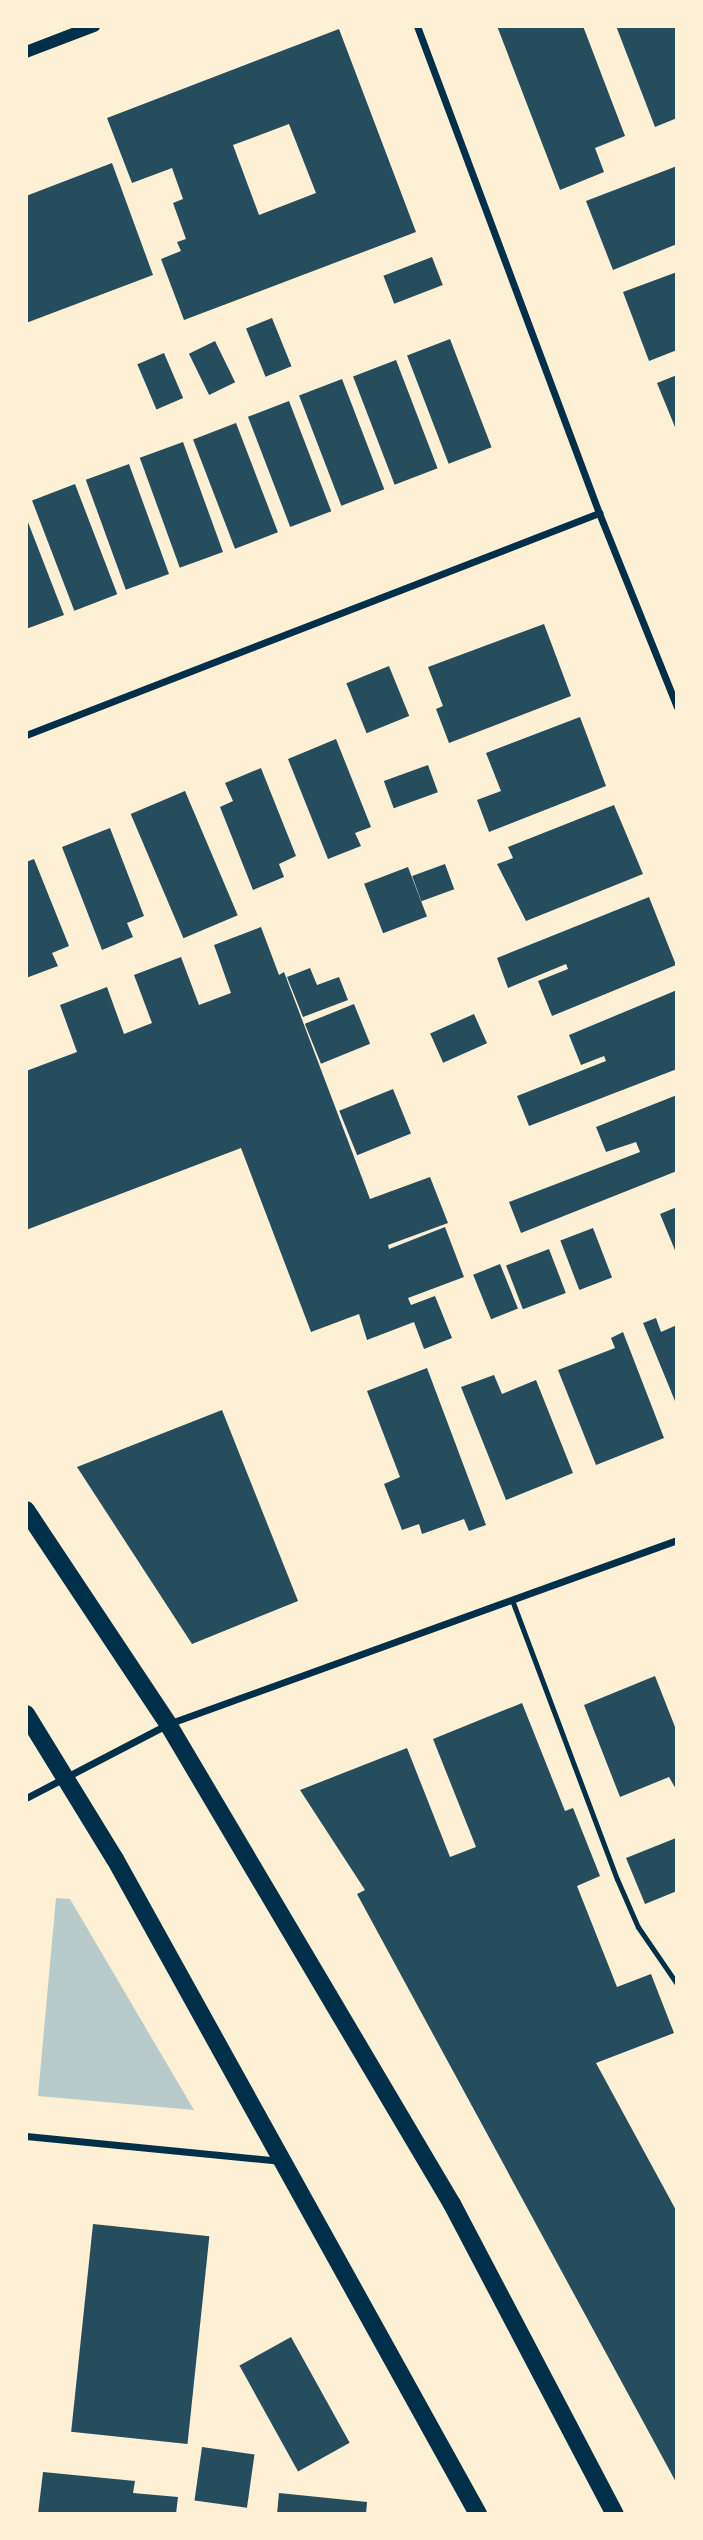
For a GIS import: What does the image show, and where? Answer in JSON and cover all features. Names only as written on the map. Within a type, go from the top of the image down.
[{"type":"main road","points":[[26,1510],[168,1724],[452,2204],[615,2514]]},
{"type":"main road","points":[[26,1714],[66,1777],[284,2161],[478,2514]]},
{"type":"street","points":[[26,52],[94,26]]},
{"type":"street","points":[[417,26],[599,513],[677,707]]},
{"type":"street","points":[[26,735],[599,513]]},
{"type":"street","points":[[26,1798],[168,1724],[677,1540]]},
{"type":"street","points":[[26,2136],[284,2161]]},
{"type":"lane","points":[[512,1600],[617,1879],[638,1927],[677,1984]]},
{"type":"shaded area","points":[[56,1898],[70,1899],[194,2110],[38,2096]]},
{"type":"building","points":[[497,26],[583,26],[625,136],[595,148],[604,172],[560,190]]},
{"type":"building","points":[[616,26],[677,26],[677,118],[655,127]]},
{"type":"building","points":[[339,29],[416,232],[184,320],[161,259],[181,251],[177,242],[186,239],[173,203],[183,199],[172,168],[132,183],[107,118]],"holes":[[[289,124],[316,193],[259,215],[233,145]]]},
{"type":"building","points":[[112,163],[153,275],[26,323],[26,196]]},
{"type":"building","points":[[677,166],[677,244],[613,270],[586,201]]},
{"type":"building","points":[[432,257],[443,285],[394,304],[383,276]]},
{"type":"building","points":[[677,272],[677,350],[649,361],[623,292]]},
{"type":"building","points":[[272,318],[291,366],[266,377],[246,328]]},
{"type":"building","points":[[450,339],[492,447],[449,464],[407,355]]},
{"type":"building","points":[[215,341],[235,382],[209,395],[189,354]]},
{"type":"building","points":[[164,353],[183,398],[156,409],[137,364]]},
{"type":"building","points":[[396,360],[438,468],[395,485],[353,376]]},
{"type":"building","points":[[677,375],[677,432],[657,383]]},
{"type":"building","points":[[342,379],[384,489],[341,506],[299,395]]},
{"type":"building","points":[[289,401],[331,511],[290,527],[248,417]]},
{"type":"building","points":[[236,423],[278,532],[235,549],[193,439]]},
{"type":"building","points":[[183,442],[223,552],[180,568],[140,458]]},
{"type":"building","points":[[129,464],[169,574],[126,590],[86,480]]},
{"type":"building","points":[[75,484],[117,594],[74,611],[32,500]]},
{"type":"building","points":[[26,517],[64,615],[26,629]]},
{"type":"building","points":[[544,624],[571,696],[449,743],[436,709],[443,706],[428,667]]},
{"type":"building","points":[[389,666],[409,716],[367,733],[346,683]]},
{"type":"building","points":[[580,717],[606,786],[489,832],[477,800],[501,791],[486,753]]},
{"type":"building","points":[[336,739],[371,827],[355,833],[361,846],[328,859],[288,759]]},
{"type":"building","points":[[428,765],[438,792],[394,808],[384,781]]},
{"type":"building","points":[[261,768],[296,856],[279,864],[284,877],[253,890],[220,807],[233,801],[225,783]]},
{"type":"building","points":[[185,791],[238,915],[183,938],[131,814]]},
{"type":"building","points":[[614,805],[643,874],[526,921],[497,864],[513,858],[508,847]]},
{"type":"building","points":[[110,828],[144,916],[127,923],[133,937],[102,950],[62,847]]},
{"type":"building","points":[[34,859],[69,946],[52,953],[58,966],[26,978],[26,862]]},
{"type":"building","points":[[445,864],[454,889],[421,901],[412,876]]},
{"type":"building","points":[[408,867],[427,916],[383,933],[364,884]]},
{"type":"building","points":[[649,897],[676,965],[552,1016],[538,981],[568,969],[566,964],[508,988],[497,958]]},
{"type":"building","points":[[261,927],[279,975],[284,972],[370,1199],[430,1177],[448,1223],[388,1245],[389,1249],[445,1227],[464,1277],[408,1298],[411,1305],[435,1296],[452,1338],[424,1349],[414,1322],[367,1340],[359,1314],[311,1332],[241,1148],[26,1230],[26,1071],[77,1052],[60,1005],[107,987],[124,1034],[152,1023],[134,975],[181,957],[199,1005],[231,993],[214,945]]},
{"type":"building","points":[[310,968],[317,985],[339,977],[348,1000],[303,1017],[287,977]]},
{"type":"building","points":[[677,990],[677,1069],[529,1126],[517,1096],[606,1061],[604,1056],[581,1065],[569,1035]]},
{"type":"building","points":[[354,1004],[370,1044],[321,1064],[305,1024]]},
{"type":"building","points":[[474,1014],[487,1043],[443,1063],[430,1034]]},
{"type":"building","points":[[393,1089],[411,1134],[357,1155],[339,1111]]},
{"type":"building","points":[[677,1095],[677,1171],[521,1233],[509,1202],[640,1152],[636,1142],[606,1152],[596,1127]]},
{"type":"building","points":[[677,1207],[677,1255],[660,1214]]},
{"type":"building","points":[[593,1228],[612,1277],[579,1290],[560,1241]]},
{"type":"building","points":[[549,1249],[566,1293],[523,1309],[506,1265]]},
{"type":"building","points":[[500,1264],[518,1309],[491,1319],[473,1275]]},
{"type":"building","points":[[656,1318],[661,1332],[677,1325],[677,1406],[643,1323]]},
{"type":"building","points":[[623,1332],[664,1438],[596,1465],[558,1370],[615,1348],[611,1338]]},
{"type":"building","points":[[427,1368],[486,1525],[469,1531],[464,1519],[422,1534],[419,1524],[402,1530],[384,1484],[400,1477],[367,1391]]},
{"type":"building","points":[[494,1375],[502,1394],[536,1380],[573,1473],[506,1500],[461,1387]]},
{"type":"building","points":[[222,1410],[298,1601],[192,1644],[77,1467]]},
{"type":"building","points":[[655,1676],[677,1732],[677,1791],[669,1777],[620,1797],[584,1705]]},
{"type":"building","points":[[522,1703],[565,1811],[573,1808],[600,1876],[577,1886],[617,1987],[651,1974],[674,2033],[596,2063],[677,2212],[677,2484],[357,1894],[365,1890],[300,1790],[407,1748],[450,1857],[476,1847],[433,1739]]},
{"type":"building","points":[[676,1838],[677,1891],[645,1904],[626,1858]]},
{"type":"building","points":[[93,2224],[209,2236],[188,2444],[71,2432]]},
{"type":"building","points":[[291,2337],[350,2443],[298,2471],[239,2366]]},
{"type":"building","points":[[202,2447],[254,2454],[247,2508],[194,2500]]},
{"type":"building","points":[[43,2472],[135,2481],[133,2493],[178,2497],[176,2514],[38,2514]]},
{"type":"building","points":[[279,2493],[367,2502],[366,2514],[277,2514]]}]
